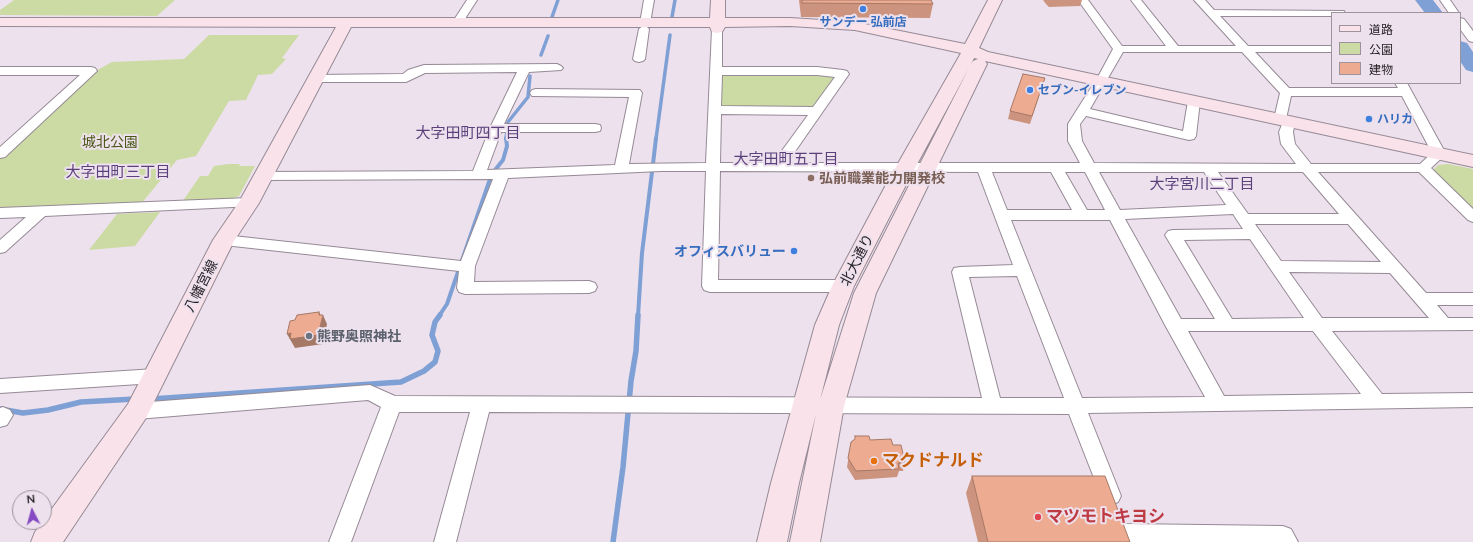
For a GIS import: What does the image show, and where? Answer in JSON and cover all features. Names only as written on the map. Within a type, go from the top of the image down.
[{"type":"street","points":[[457,23],[472,0]]},
{"type":"street","points":[[639,59],[649,0]]},
{"type":"street","points":[[718,0],[710,286],[843,286]]},
{"type":"street","name":"北大通り","points":[[772,542],[784,483],[805,404],[827,325],[843,286],[906,168],[973,54],[995,0]]},
{"type":"street","points":[[805,542],[831,406],[865,293],[927,167],[973,54],[1012,0]]},
{"type":"street","points":[[1083,0],[1119,49]]},
{"type":"street","points":[[1136,0],[1175,49]]},
{"type":"street","points":[[1199,0],[1286,92],[1285,120],[1288,144],[1307,168],[1444,324]]},
{"type":"street","points":[[1445,0],[1453,12]]},
{"type":"street","points":[[1329,4],[1339,12]]},
{"type":"street","points":[[1212,13],[1331,13]]},
{"type":"street","points":[[1461,16],[1473,18]]},
{"type":"street","points":[[0,22],[344,27],[457,23],[645,26]]},
{"type":"street","points":[[1461,22],[1473,39]]},
{"type":"street","points":[[0,29],[717,26],[843,31],[973,54],[1473,161]]},
{"type":"street","name":"八幡宮線","points":[[46,542],[144,396],[224,240],[249,202],[344,27]]},
{"type":"street","points":[[1119,49],[1331,49]]},
{"type":"street","points":[[1119,49],[1074,124],[1075,141],[1174,325],[1218,403]]},
{"type":"street","points":[[525,68],[496,128],[492,175],[461,266],[465,288],[589,286]]},
{"type":"street","points":[[315,80],[406,78],[412,73],[424,69],[557,68]]},
{"type":"street","points":[[716,71],[817,70],[843,74],[777,168]]},
{"type":"street","points":[[0,71],[91,71],[0,154]]},
{"type":"street","points":[[1286,92],[1403,87],[1439,154]]},
{"type":"street","points":[[536,93],[636,93],[621,169]]},
{"type":"street","points":[[1082,111],[1189,136],[1194,101]]},
{"type":"street","points":[[715,110],[817,110]]},
{"type":"street","points":[[496,128],[595,128]]},
{"type":"street","points":[[263,176],[492,175],[661,167],[1423,168],[1439,154]]},
{"type":"street","points":[[983,167],[1123,527],[1283,536],[1286,542]]},
{"type":"street","points":[[1056,168],[1082,215]]},
{"type":"street","points":[[1208,168],[1318,325],[1378,402]]},
{"type":"street","points":[[1423,168],[1473,217]]},
{"type":"street","points":[[0,213],[249,202]]},
{"type":"street","points":[[0,248],[40,212]]},
{"type":"street","points":[[1002,215],[1240,214],[1352,219]]},
{"type":"street","points":[[1227,325],[1173,235],[1254,234]]},
{"type":"street","points":[[224,240],[461,266]]},
{"type":"street","points":[[1277,266],[1395,268]]},
{"type":"street","points":[[993,406],[960,272],[1024,270]]},
{"type":"street","points":[[1422,299],[1473,299]]},
{"type":"street","points":[[1174,325],[1473,324]]},
{"type":"street","points":[[0,386],[144,396],[370,392],[392,404],[805,404],[831,406],[1076,406],[1473,400]]},
{"type":"street","points":[[340,542],[392,404]]},
{"type":"street","points":[[445,542],[482,404]]},
{"type":"green space","points":[[14,0],[175,0],[157,16],[0,15],[0,10]]},
{"type":"green space","name":"城北公園","points":[[209,35],[299,35],[282,58],[286,59],[272,74],[258,75],[246,100],[229,101],[196,156],[177,160],[141,204],[0,210],[0,159],[92,73],[112,62],[184,59]]},
{"type":"green space","points":[[727,73],[789,73],[837,76],[815,107],[721,107],[722,75]]},
{"type":"green space","points":[[228,164],[255,166],[239,196],[228,200],[182,202],[200,176],[208,176],[214,166]]},
{"type":"green space","points":[[1448,164],[1473,169],[1473,211],[1435,175],[1434,169],[1438,165]]},
{"type":"green space","points":[[160,212],[135,246],[89,250],[117,214]]},
{"type":"building","points":[[802,0],[931,0],[933,4],[802,3]]},
{"type":"building","points":[[1023,74],[1045,78],[1032,116],[1010,111]]},
{"type":"building","points":[[319,312],[319,315],[323,315],[318,335],[290,339],[291,333],[287,334],[290,321],[295,320],[297,315]]},
{"type":"building","name":"マクドナルド","points":[[855,436],[869,436],[870,440],[891,439],[893,445],[901,445],[905,462],[898,463],[899,469],[856,471],[848,458],[851,442],[855,439]]},
{"type":"building","name":"マツモトキヨシ","points":[[972,476],[1105,476],[1130,542],[988,542]]},
{"type":"waterway","points":[[552,17],[558,0]]},
{"type":"waterway","points":[[672,17],[675,0]]},
{"type":"waterway","points":[[1424,0],[1433,12]]},
{"type":"waterway","points":[[656,139],[670,35]]},
{"type":"waterway","points":[[541,55],[548,36]]},
{"type":"waterway","points":[[1461,48],[1473,66]]},
{"type":"waterway","points":[[506,138],[508,122],[528,97],[530,76]]},
{"type":"waterway","points":[[439,316],[447,304],[489,182],[495,170],[503,160],[507,146],[506,138]]},
{"type":"waterway","points":[[653,164],[656,138]]},
{"type":"waterway","points":[[638,316],[642,253],[652,172]]},
{"type":"waterway","points":[[151,399],[401,382],[424,371],[435,362],[438,351],[432,335],[435,322],[440,315]]},
{"type":"waterway","points":[[613,542],[623,467],[631,381],[636,351],[638,315]]},
{"type":"waterway","points":[[0,409],[23,413],[48,410],[81,402],[135,399]]},
{"type":"place","name":"サンデー 弘前店","points":[[863,9]]},
{"type":"place","name":"セブン-イレブン","points":[[1030,90]]},
{"type":"place","name":"ハリカ","points":[[1369,119]]},
{"type":"place","name":"弘前職業能力開発校","points":[[811,178]]},
{"type":"place","name":"オフィスバリュー","points":[[794,251]]},
{"type":"place","name":"熊野奥照神社","points":[[309,336]]},
{"type":"place","name":"マクドナルド","points":[[874,461]]},
{"type":"place","name":"マツモトキヨシ","points":[[1038,517]]},
{"type":"district","name":"大字田町四丁目","points":[[468,133]]},
{"type":"district","name":"大字田町五丁目","points":[[786,159]]},
{"type":"district","name":"大字田町三丁目","points":[[118,172]]},
{"type":"district","name":"大字宮川二丁目","points":[[1202,184]]}]
